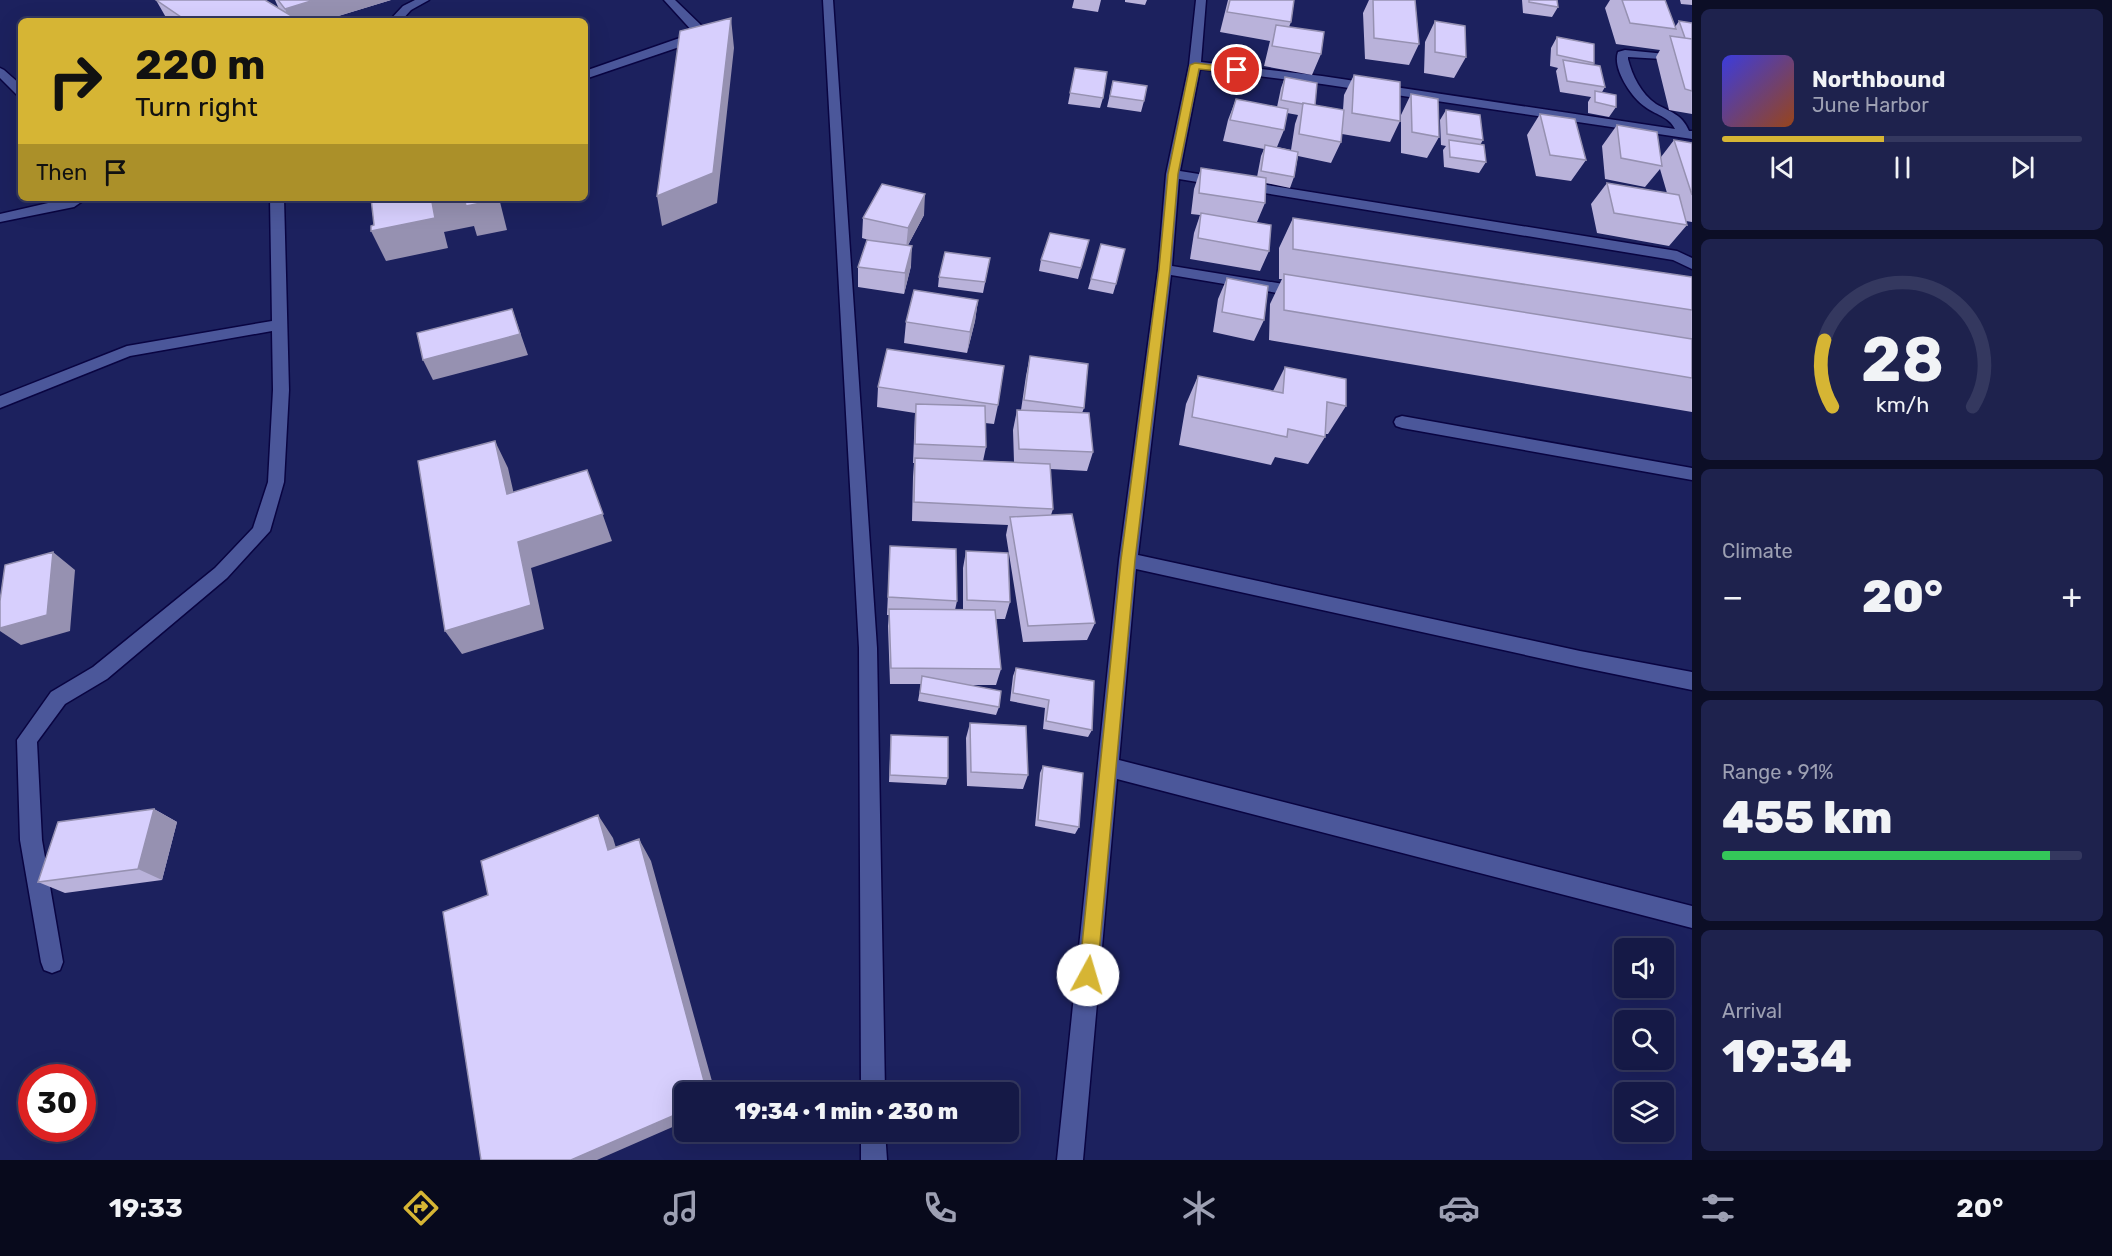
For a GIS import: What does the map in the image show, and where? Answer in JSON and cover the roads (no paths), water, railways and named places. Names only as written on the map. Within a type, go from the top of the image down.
[{"type":"street","points":[[398,18],[407,8],[424,0]]},
{"type":"street","points":[[588,74],[696,38],[700,30],[669,0]]},
{"type":"street","points":[[828,0],[868,648],[873,1082]]},
{"type":"street","points":[[1070,1160],[1128,560],[1165,269],[1173,174],[1195,65],[1201,0]]},
{"type":"street","points":[[1662,56],[1625,53],[1622,54],[1621,63],[1644,101],[1674,117],[1688,135]]},
{"type":"street","points":[[1195,65],[1322,80],[1688,135]]},
{"type":"street","points":[[0,72],[18,89]]},
{"type":"street","points":[[1173,174],[1677,256],[1692,264]]},
{"type":"street","points":[[0,218],[74,201]]},
{"type":"street","points":[[52,962],[32,840],[27,740],[58,698],[100,673],[221,573],[261,531],[276,482],[281,390],[277,201]]},
{"type":"street","points":[[1165,269],[1317,294]]},
{"type":"street","points":[[0,402],[127,351],[279,324]]},
{"type":"street","points":[[1402,422],[1692,474]]},
{"type":"street","points":[[1128,560],[1580,659],[1692,681]]},
{"type":"street","points":[[1108,767],[1692,917]]},
{"type":"street","points":[[873,1142],[874,1160]]}]
